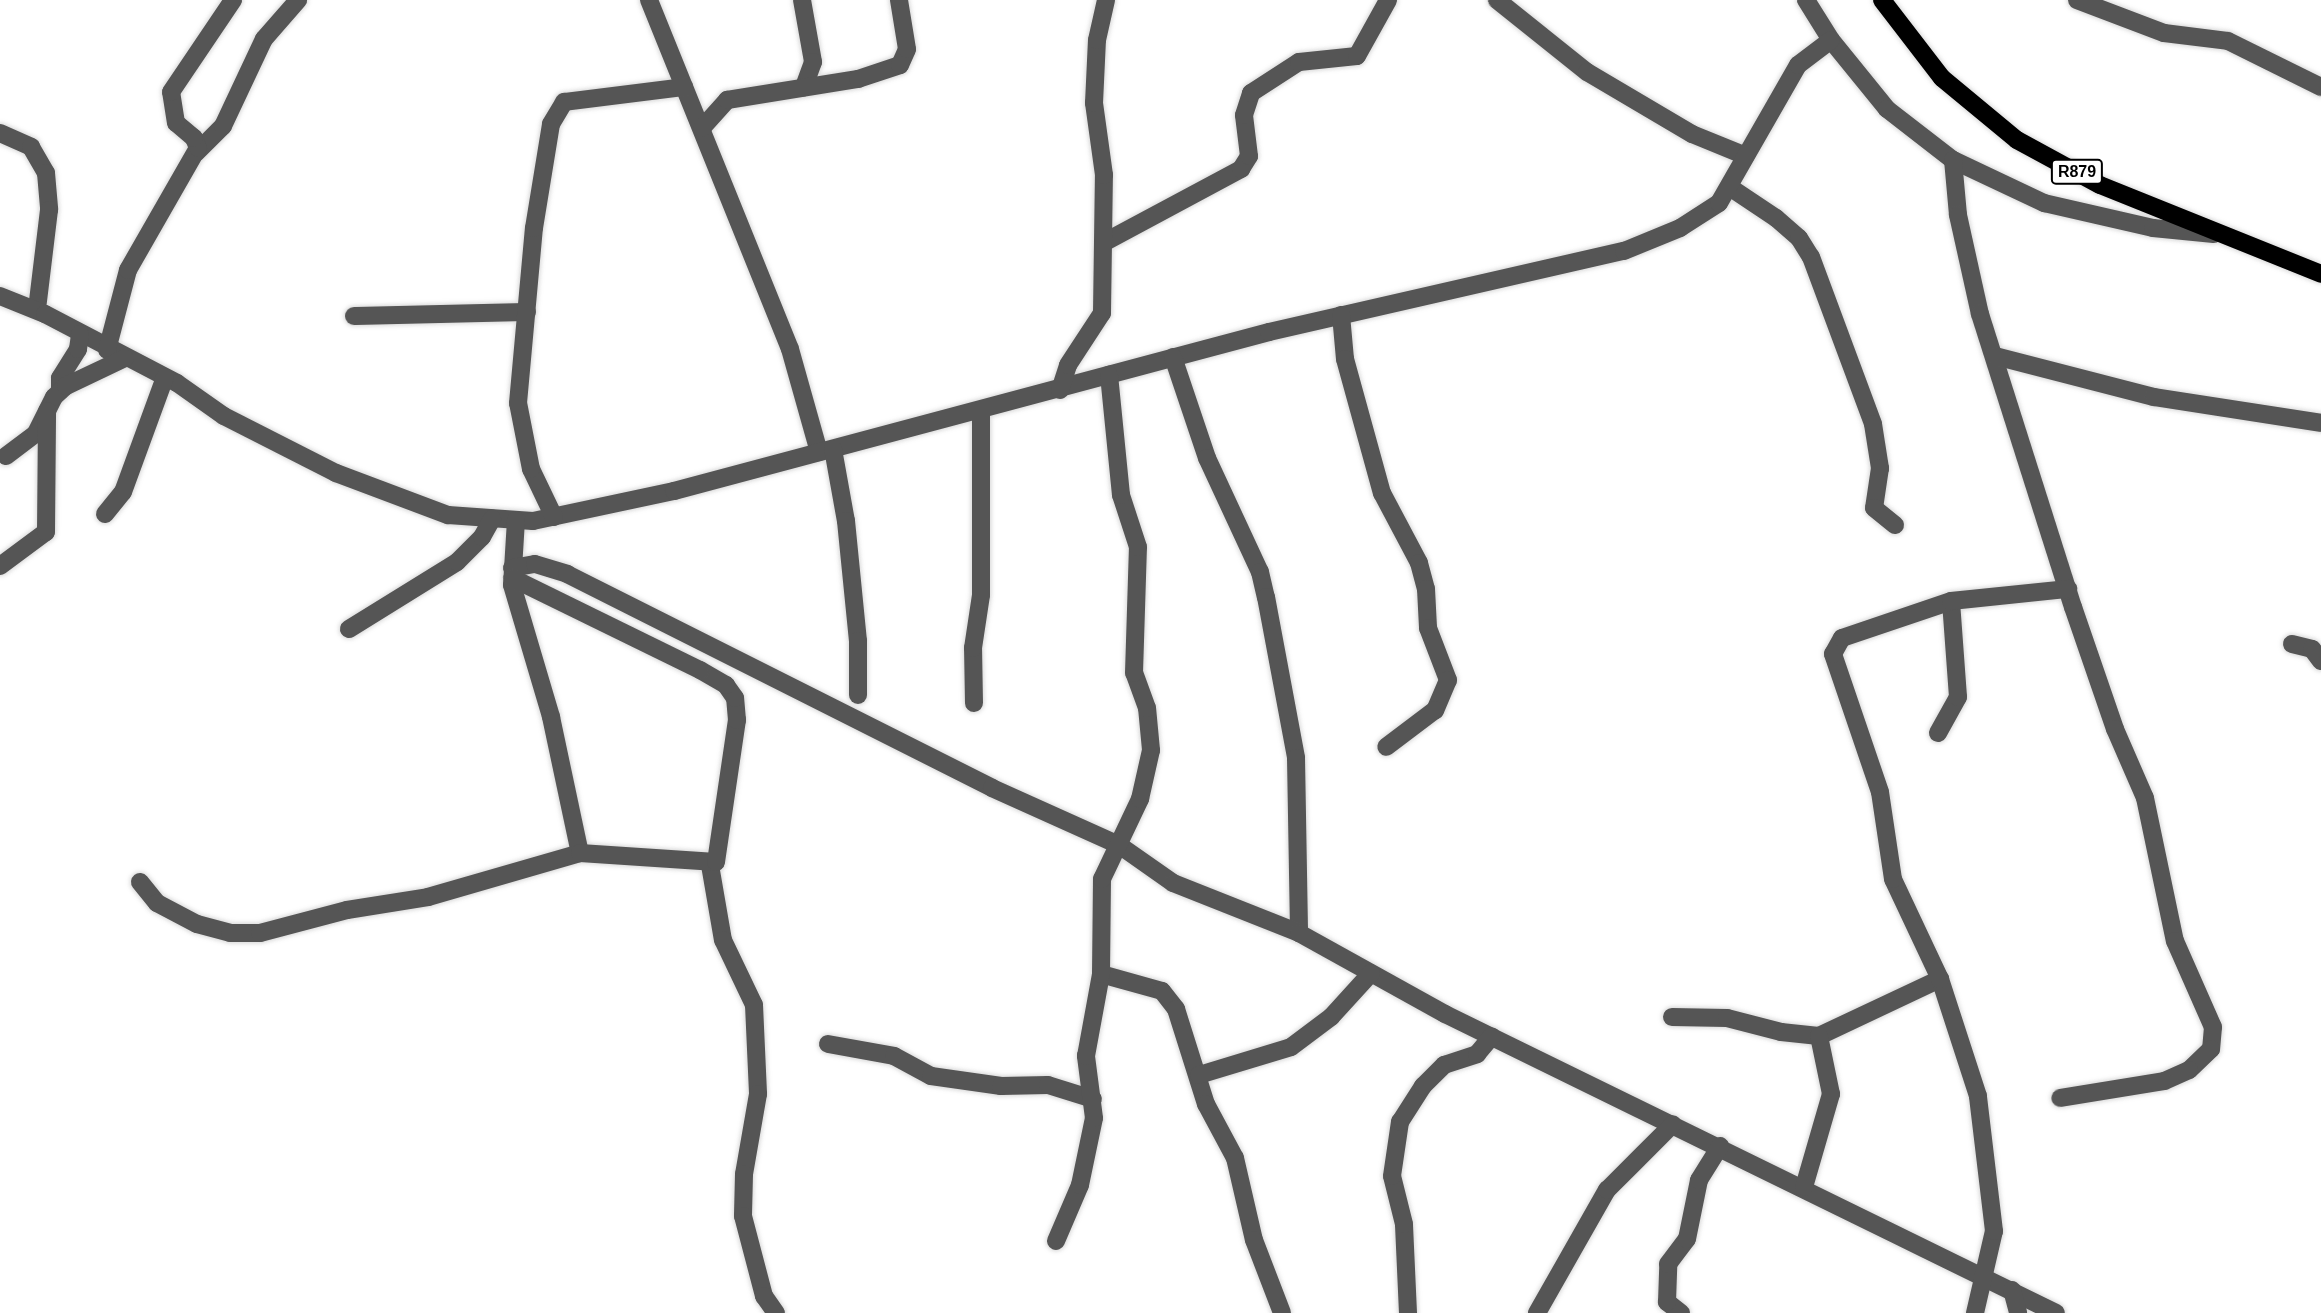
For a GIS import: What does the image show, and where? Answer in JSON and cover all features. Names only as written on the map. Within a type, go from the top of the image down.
[{"type":"main road","name":"R879","points":[[1882,0],[1942,78],[2017,141],[2100,185],[2215,234],[2321,274]]},
{"type":"street","points":[[196,153],[198,144],[173,117],[171,92],[233,0]]},
{"type":"street","points":[[107,350],[119,294],[132,260],[196,153],[228,119],[264,39],[298,0]]},
{"type":"street","points":[[649,0],[790,349],[826,451],[846,521],[858,641],[858,695]]},
{"type":"street","points":[[802,0],[813,62],[804,87]]},
{"type":"street","points":[[702,128],[727,100],[858,79],[904,62],[907,48],[900,0]]},
{"type":"street","points":[[1059,390],[1068,365],[1100,321],[1104,175],[1094,103],[1097,40],[1106,0]]},
{"type":"street","points":[[1103,243],[1241,169],[1249,156],[1244,115],[1251,93],[1299,62],[1356,56],[1388,0]]},
{"type":"street","points":[[1497,0],[1587,72],[1692,134],[1746,156]]},
{"type":"street","points":[[1805,0],[1831,40],[1887,108],[1953,160],[2044,203],[2153,228],[2215,234]]},
{"type":"street","points":[[2077,0],[2164,33],[2228,41],[2321,88]]},
{"type":"street","points":[[0,296],[37,309],[107,350],[165,377],[224,416],[336,473],[448,515],[516,520],[554,517],[826,451],[1173,357],[1341,315],[1623,251],[1699,218],[1731,188],[1746,156],[1798,65],[1831,40]]},
{"type":"street","points":[[554,517],[531,469],[518,417],[546,143],[556,110],[564,102],[684,87]]},
{"type":"street","points":[[0,133],[31,147],[46,173],[48,210],[37,309]]},
{"type":"street","points":[[1953,160],[1969,272],[2068,589],[2115,729],[2146,798],[2175,941],[2213,1027],[2211,1049],[2189,1070],[2164,1081],[2060,1098]]},
{"type":"street","points":[[1731,188],[1776,218],[1799,238],[1811,257],[1873,424],[1880,468],[1874,509],[1895,525]]},
{"type":"street","points":[[354,316],[527,312]]},
{"type":"street","points":[[1341,315],[1345,359],[1379,482],[1392,519],[1419,563],[1432,644],[1448,680],[1435,710],[1386,747]]},
{"type":"street","points":[[61,391],[60,378],[79,349],[80,334]]},
{"type":"street","points":[[1995,356],[2154,397],[2321,423]]},
{"type":"street","points":[[1173,357],[1207,458],[1260,572],[1266,597],[1296,758],[1298,933]]},
{"type":"street","points":[[6,456],[36,433],[61,391],[125,358]]},
{"type":"street","points":[[1056,1241],[1090,1148],[1093,1099],[1086,1056],[1101,974],[1102,879],[1140,799],[1151,750],[1147,708],[1134,673],[1138,547],[1121,495],[1109,375]]},
{"type":"street","points":[[105,514],[122,492],[165,377]]},
{"type":"street","points":[[974,704],[973,648],[981,595],[981,410]]},
{"type":"street","points":[[0,566],[46,532],[47,411]]},
{"type":"street","points":[[349,629],[457,562],[492,519]]},
{"type":"street","points":[[516,520],[512,573],[551,717],[580,853]]},
{"type":"street","points":[[512,573],[535,564],[567,574],[992,788],[1119,845],[1173,883],[1298,933],[1492,1036],[2056,1313]]},
{"type":"street","points":[[512,573],[700,670],[726,685],[735,698],[737,720],[720,853],[710,865],[723,940],[754,1005],[758,1094],[744,1174],[743,1216],[764,1296],[776,1313]]},
{"type":"street","points":[[1975,1313],[1987,1278],[1994,1231],[1978,1096],[1940,979],[1893,879],[1880,792],[1833,654],[1842,638],[1951,601],[2068,589]]},
{"type":"street","points":[[1938,733],[1958,696],[1951,601]]},
{"type":"street","points":[[2292,644],[2312,649],[2321,662]]},
{"type":"street","points":[[140,882],[157,903],[197,924],[230,933],[260,933],[347,910],[428,897],[580,853],[710,865]]},
{"type":"street","points":[[1199,1075],[1291,1047],[1331,1017],[1371,973]]},
{"type":"street","points":[[1101,974],[1169,997],[1199,1075],[1206,1104],[1235,1158],[1254,1240],[1282,1313]]},
{"type":"street","points":[[1672,1017],[1727,1018],[1781,1032],[1819,1036],[1940,979]]},
{"type":"street","points":[[1408,1313],[1404,1224],[1392,1176],[1400,1122],[1423,1086],[1444,1065],[1477,1055],[1492,1036]]},
{"type":"street","points":[[1804,1188],[1831,1094],[1819,1036]]},
{"type":"street","points":[[828,1044],[888,1054],[932,1076],[1001,1086],[1048,1085],[1093,1099]]},
{"type":"street","points":[[1537,1313],[1607,1190],[1673,1124]]},
{"type":"street","points":[[1681,1313],[1667,1302],[1668,1264],[1687,1239],[1699,1180],[1720,1146]]},
{"type":"street","points":[[2012,1290],[2018,1313]]}]
